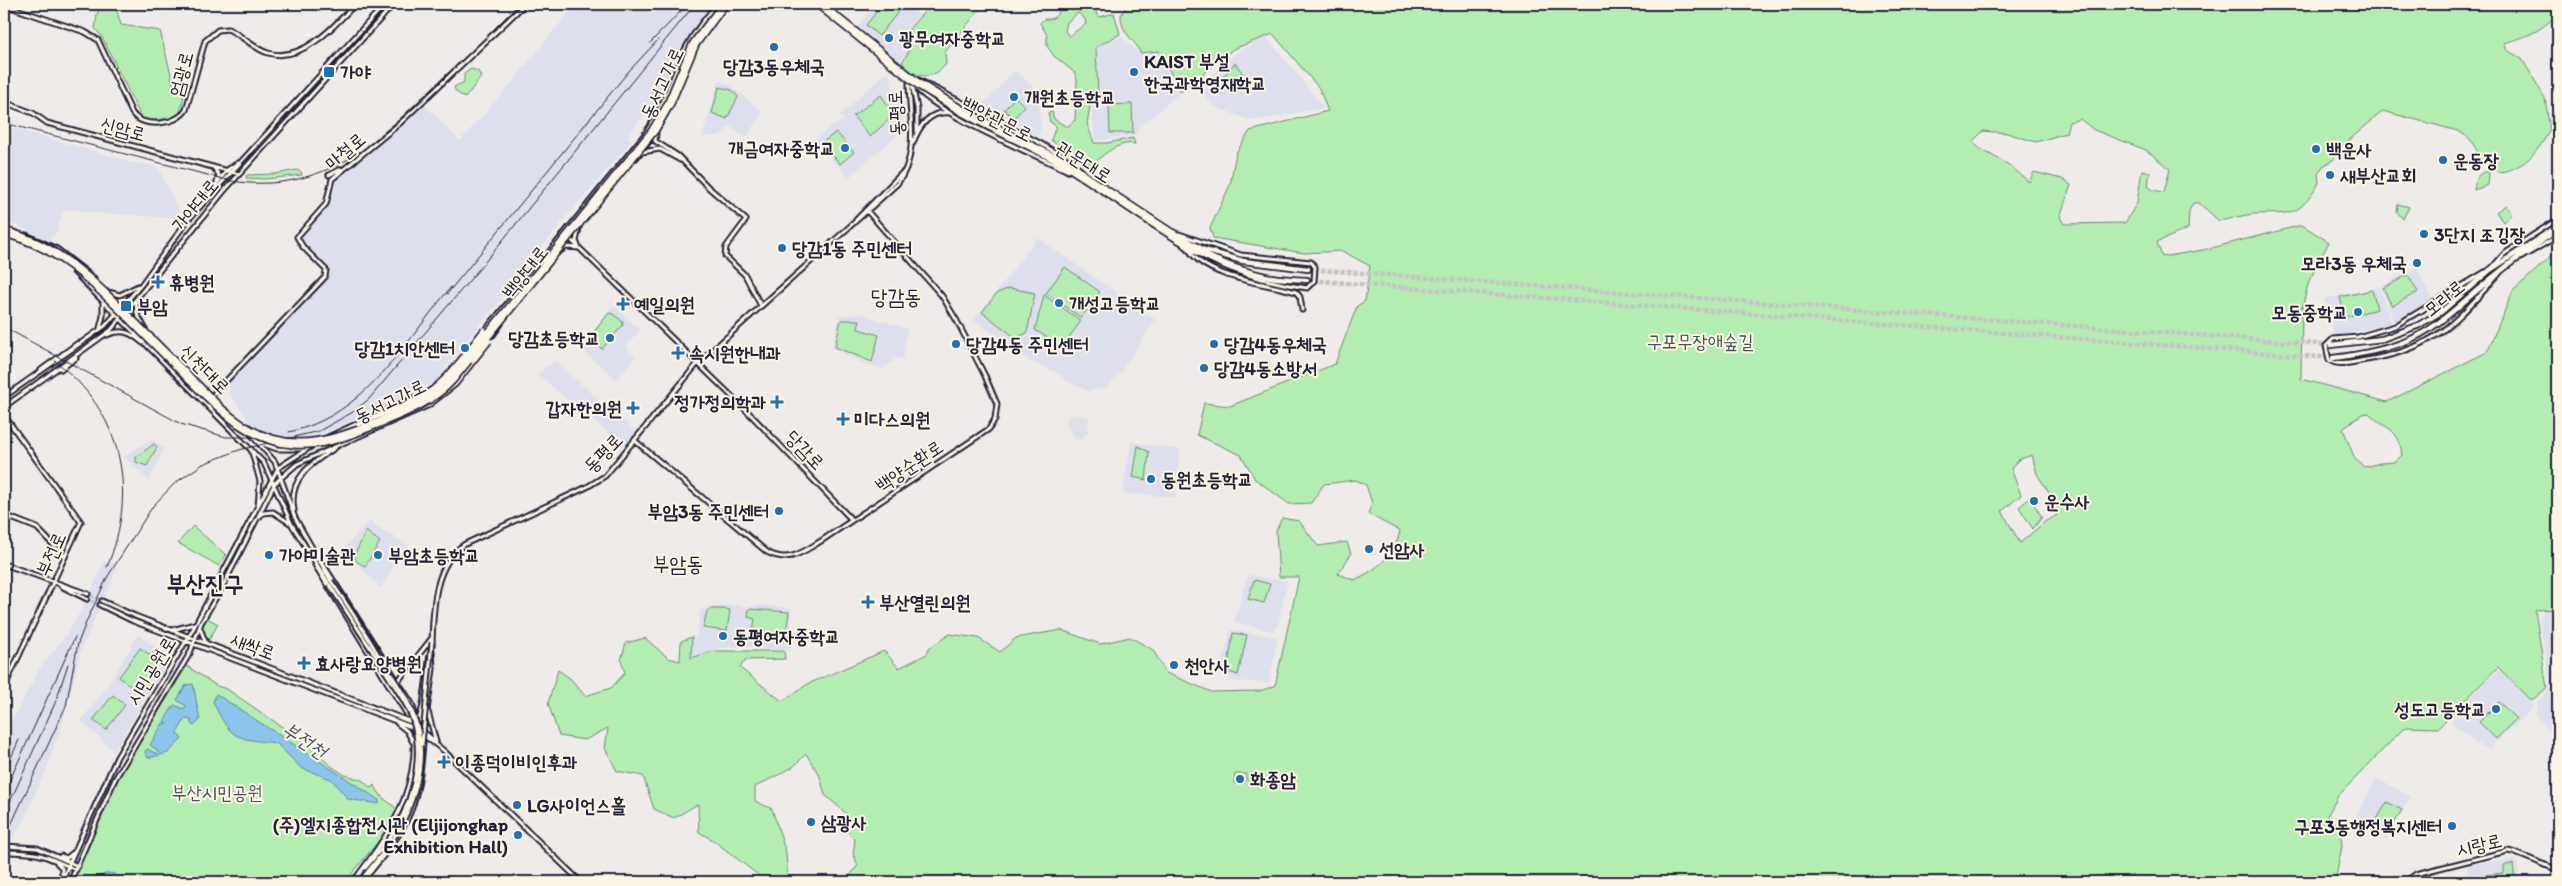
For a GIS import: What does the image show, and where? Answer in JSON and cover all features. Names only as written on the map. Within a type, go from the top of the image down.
[{"type":"highway","name":"동서고가로","points":[[4,229],[39,242],[72,261],[228,413],[252,430],[276,439],[304,442],[331,439],[426,399],[450,379],[492,325],[651,132],[666,106],[692,44],[722,4]]},
{"type":"highway","name":"동서고가로","points":[[4,235],[39,246],[81,273],[210,402],[236,425],[267,440],[291,445],[317,445],[346,438],[428,402],[453,381],[656,130],[674,98],[696,45],[728,4]]},
{"type":"highway","name":"관문대로","points":[[819,4],[920,83],[962,113],[1081,174],[1136,211]]},
{"type":"highway","points":[[1136,211],[1219,255],[1243,261],[1308,268]]},
{"type":"highway","points":[[1136,211],[1170,237],[1232,266],[1266,276],[1307,280]]},
{"type":"highway","name":"모라로","points":[[2331,345],[2382,339],[2418,326],[2441,312],[2490,270],[2558,228]]},
{"type":"highway","name":"모라로","points":[[2333,358],[2366,353],[2405,342],[2422,334],[2446,318],[2503,270],[2558,228]]},
{"type":"highway","points":[[350,440],[428,405],[455,384],[518,299]]},
{"type":"highway","points":[[308,449],[358,424],[417,399],[432,390],[450,373],[485,329],[492,325]]},
{"type":"main road","name":"엄광로","points":[[4,5],[77,29],[98,40],[132,113],[138,119],[148,123],[176,120],[182,116],[186,110],[205,41],[213,33],[228,29],[267,53],[289,53],[318,41],[332,30],[355,4]]},
{"type":"main road","name":"가야대로","points":[[4,397],[68,349],[97,332],[116,314],[141,285],[188,220],[217,186],[246,157],[385,4]]},
{"type":"main road","name":"가야대로","points":[[4,407],[67,365],[128,312],[224,191],[394,4]]},
{"type":"main road","name":"마철로","points":[[205,403],[325,277],[326,270],[303,247],[297,237],[326,204],[330,181],[400,123],[525,4]]},
{"type":"main road","name":"백양대로","points":[[278,468],[362,419],[430,390],[466,356],[650,126],[665,100],[683,55],[696,31],[717,4]]},
{"type":"main road","name":"백양대로","points":[[275,484],[281,476],[306,458],[416,409],[442,394],[454,383],[656,133],[670,110],[698,46],[728,4]]},
{"type":"main road","name":"백양관문로","points":[[819,4],[908,77],[920,94],[962,113],[1007,142],[1081,174]]},
{"type":"main road","name":"백양관문로","points":[[908,77],[927,83],[1038,142],[1067,159],[1081,174]]},
{"type":"main road","name":"동평로","points":[[908,77],[913,87],[917,132]]},
{"type":"main road","name":"동평로","points":[[361,882],[390,849],[413,809],[422,772],[424,733],[433,669],[432,640],[440,576],[445,563],[452,555],[480,537],[593,484],[605,476],[698,364],[897,184],[902,178],[912,148],[913,124],[908,77]]},
{"type":"main road","name":"신암로","points":[[4,102],[33,113],[47,123],[239,174]]},
{"type":"main road","points":[[912,148],[917,132],[923,123],[932,116],[962,113]]},
{"type":"main road","points":[[656,133],[655,141],[670,149],[746,220],[726,247],[725,256],[745,274],[761,306]]},
{"type":"main road","points":[[641,152],[660,149],[682,162]]},
{"type":"main road","points":[[217,186],[227,170],[246,157]]},
{"type":"main road","points":[[217,186],[219,175],[216,168],[236,164]]},
{"type":"main road","points":[[329,175],[346,166]]},
{"type":"main road","name":"동평로","points":[[854,222],[859,214],[903,173]]},
{"type":"main road","points":[[217,186],[222,186],[224,191]]},
{"type":"main road","name":"백양순환로","points":[[634,440],[767,552],[777,557],[788,558],[802,553],[989,429],[995,419],[996,401],[986,376],[942,296],[868,212]]},
{"type":"main road","points":[[2503,270],[2451,327],[2438,336],[2410,350],[2386,357],[2334,364],[2329,360],[2326,346],[2333,339],[2358,337],[2395,326],[2490,270],[2504,254],[2558,219]]},
{"type":"main road","points":[[558,252],[566,247],[579,249],[576,241],[579,226]]},
{"type":"main road","name":"신천대로","points":[[4,229],[34,238],[57,249],[79,264],[258,442],[278,468],[295,518],[330,582]]},
{"type":"main road","points":[[1169,230],[1240,255],[1311,262],[1315,268],[1314,281],[1310,287],[1306,288],[1245,275],[1189,249],[1170,237]]},
{"type":"main road","name":"당감로","points":[[564,234],[749,413],[852,520]]},
{"type":"main road","name":"신천대로","points":[[4,235],[32,245],[54,257],[74,272],[251,449],[264,463],[273,479],[292,525],[310,556],[330,582]]},
{"type":"main road","points":[[2517,260],[2558,236]]},
{"type":"main road","points":[[1189,249],[1204,264],[1227,274],[1253,283],[1296,292],[1300,297],[1302,310]]},
{"type":"main road","points":[[108,292],[123,294],[141,285]]},
{"type":"main road","points":[[97,332],[102,324],[102,300]]},
{"type":"main road","points":[[136,301],[137,314],[147,331]]},
{"type":"main road","points":[[100,338],[118,331],[129,332],[151,348]]},
{"type":"main road","points":[[483,334],[488,334],[489,339]]},
{"type":"main road","name":"부전로","points":[[4,416],[81,522],[4,688]]},
{"type":"main road","points":[[258,442],[286,450],[308,449]]},
{"type":"main road","points":[[295,518],[292,501],[300,476],[311,463],[343,443]]},
{"type":"main road","points":[[251,449],[260,481],[257,510]]},
{"type":"main road","points":[[273,479],[278,468]]},
{"type":"main road","name":"시민공원로","points":[[70,882],[116,779],[193,644],[199,622],[273,479]]},
{"type":"main road","name":"시민공원로","points":[[61,881],[117,757],[188,636],[199,622],[275,484]]},
{"type":"main road","points":[[256,520],[263,514],[272,512],[292,525]]},
{"type":"main road","points":[[4,514],[37,528],[65,557]]},
{"type":"main road","points":[[314,552],[412,704],[418,725]]},
{"type":"main road","points":[[310,556],[414,728],[414,746],[407,796],[395,822],[353,882]]},
{"type":"main road","points":[[4,564],[53,584],[88,594]]},
{"type":"main road","points":[[330,582],[410,706],[418,730],[420,756]]},
{"type":"main road","points":[[330,582],[403,700],[414,727],[417,753],[412,789],[403,816],[389,843],[353,882]]},
{"type":"main road","points":[[60,586],[87,599]]},
{"type":"main road","name":"새싹로","points":[[102,601],[171,630],[418,725],[424,733],[581,882]]},
{"type":"main road","name":"새싹로","points":[[100,605],[193,644],[250,663],[269,673],[424,733]]},
{"type":"main road","points":[[171,630],[185,628],[199,622],[206,642]]},
{"type":"main road","points":[[398,681],[432,640]]},
{"type":"main road","points":[[414,728],[418,725],[423,705],[432,640]]},
{"type":"main road","points":[[361,882],[389,843],[410,807],[420,756],[432,640]]},
{"type":"main road","points":[[423,747],[428,742],[435,743],[428,710]]},
{"type":"main road","points":[[394,721],[408,731],[414,746]]},
{"type":"main road","points":[[4,846],[38,848],[77,868]]},
{"type":"main road","points":[[4,852],[35,852],[55,858],[67,858],[76,848]]},
{"type":"main road","name":"시랑로","points":[[2405,882],[2416,874],[2507,851],[2558,870]]},
{"type":"main road","points":[[55,858],[62,868],[61,881]]},
{"type":"shaded area","points":[[576,4],[711,4],[681,48],[660,97],[627,136],[631,141],[558,227],[435,381],[415,393],[313,438],[282,442],[246,423],[247,418],[230,395],[228,383],[246,367],[258,350],[329,276],[328,268],[307,249],[300,237],[328,206],[333,182],[425,105],[460,141],[505,91]]},
{"type":"shaded area","name":"광무여자중학교","points":[[876,4],[904,4],[919,15],[908,28],[907,53],[900,60],[857,27]]},
{"type":"shaded area","name":"KAIST 부설 한국과학영재학교","points":[[1121,36],[1140,53],[1159,51],[1181,92],[1138,128],[1137,135],[1094,141],[1092,100],[1099,97],[1096,47]]},
{"type":"shaded area","points":[[1266,36],[1324,108],[1252,121],[1213,106],[1199,87],[1236,53]]},
{"type":"shaded area","name":"개원초등학교","points":[[1015,70],[1037,90],[1041,123],[1040,133],[1037,136],[984,104]]},
{"type":"shaded area","points":[[888,71],[905,128],[849,177],[814,140],[833,125],[845,121],[840,115]]},
{"type":"shaded area","points":[[719,81],[730,85],[763,112],[746,137],[730,127],[718,136],[702,137]]},
{"type":"shaded area","points":[[4,125],[130,162],[158,167],[180,213],[178,218],[95,213],[68,209],[62,213],[56,233],[48,240],[16,225],[4,223]]},
{"type":"shaded area","name":"개성고등학교","points":[[1038,238],[1155,320],[1117,378],[1106,388],[1088,391],[1068,381],[1057,373],[1030,361],[974,320]]},
{"type":"shaded area","points":[[2416,268],[2434,301],[2394,323],[2381,286]]},
{"type":"shaded area","name":"모동중학교","points":[[2379,287],[2392,324],[2335,336],[2324,299]]},
{"type":"shaded area","name":"당감초등학교","points":[[614,305],[640,330],[625,347],[636,356],[617,379],[579,348]]},
{"type":"shaded area","points":[[861,314],[907,329],[903,359],[896,358],[883,369],[866,364],[832,348],[839,316]]},
{"type":"shaded area","points":[[555,361],[637,433],[626,447],[537,374]]},
{"type":"shaded area","points":[[1076,414],[1089,418],[1088,432],[1080,440],[1076,439],[1067,426],[1067,418]]},
{"type":"shaded area","points":[[152,438],[164,449],[149,481],[124,457]]},
{"type":"shaded area","name":"동원초등학교","points":[[1131,442],[1180,450],[1175,497],[1123,493]]},
{"type":"shaded area","name":"부암초등학교","points":[[369,521],[410,547],[405,561],[397,562],[381,588],[343,549]]},
{"type":"shaded area","points":[[104,562],[113,562],[117,569],[82,647],[63,722],[48,765],[23,822],[4,853],[4,755],[8,745],[4,743],[4,736],[39,669],[66,636],[86,602]]},
{"type":"shaded area","points":[[1248,575],[1287,581],[1278,626],[1272,631],[1234,622]]},
{"type":"shaded area","points":[[739,605],[749,608],[757,605],[791,608],[791,651],[739,646],[716,649],[690,658],[691,647],[698,630],[700,612],[705,608]]},
{"type":"shaded area","points":[[2546,610],[2558,610],[2558,741],[2536,715],[2537,702],[2551,688],[2539,618]]},
{"type":"shaded area","points":[[1231,630],[1278,637],[1269,683],[1234,681],[1220,673]]},
{"type":"shaded area","points":[[138,635],[167,655],[169,661],[146,700],[141,701],[142,705],[114,751],[81,721],[112,679]]},
{"type":"shaded area","name":"성도고등학교","points":[[2499,669],[2531,701],[2533,708],[2489,749],[2477,744],[2452,722],[2452,716]]},
{"type":"shaded area","points":[[2376,779],[2411,796],[2386,839],[2353,822]]},
{"type":"shaded area","points":[[2516,859],[2520,882],[2469,882],[2467,866],[2470,864]]},
{"type":"green space","points":[[102,4],[115,4],[121,25],[160,31],[174,87],[184,95],[180,113],[176,118],[152,120],[141,117],[102,37],[95,28],[97,14]]},
{"type":"green space","points":[[883,4],[898,4],[902,7],[879,36],[866,25]]},
{"type":"green space","points":[[931,4],[984,4],[945,52],[946,64],[935,73],[924,76],[912,72],[902,62],[908,53],[909,29]]},
{"type":"green space","points":[[1058,4],[1094,4],[1097,15],[1100,17],[1114,13],[1120,34],[1096,47],[1098,95],[1091,100],[1087,124],[1094,143],[1107,143],[1133,138],[1135,144],[1117,147],[1106,153],[1092,165],[1066,152],[1051,140],[1056,126],[1050,122],[1048,113],[1052,112],[1054,119],[1067,127],[1075,120],[1077,80],[1075,73],[1054,56],[1047,46],[1047,35],[1040,23],[1044,19],[1055,17],[1061,7]],"holes":[[[1078,13],[1085,19],[1086,24],[1069,36],[1065,31],[1067,22]]]},
{"type":"green space","name":"구포무장애숲길","points":[[1128,4],[2558,4],[2558,14],[2545,25],[2527,35],[2504,43],[2507,50],[2522,59],[2545,98],[2550,130],[2541,145],[2523,163],[2499,172],[2482,158],[2470,139],[2458,131],[2383,111],[2341,147],[2333,160],[2323,166],[2318,174],[2319,183],[2299,208],[2286,213],[2250,215],[2219,221],[2199,203],[2193,203],[2189,211],[2188,229],[2157,242],[2162,257],[2203,250],[2302,225],[2329,242],[2309,281],[2302,308],[2301,379],[2387,402],[2487,352],[2513,291],[2558,250],[2558,609],[2535,610],[2547,688],[2531,701],[2498,667],[2438,728],[2405,727],[2338,796],[2326,818],[2340,826],[2342,846],[2335,882],[850,882],[849,877],[858,865],[853,854],[855,841],[846,829],[847,814],[825,795],[820,776],[806,754],[793,767],[755,787],[755,801],[772,809],[786,853],[788,882],[767,882],[713,840],[699,832],[698,804],[674,818],[654,809],[643,776],[617,771],[605,748],[608,728],[585,740],[559,736],[548,703],[558,670],[571,679],[585,696],[611,688],[625,673],[621,660],[626,643],[645,638],[668,658],[680,661],[681,641],[692,637],[691,658],[714,651],[784,651],[785,659],[745,660],[740,668],[782,701],[808,684],[884,651],[899,668],[927,654],[929,648],[950,634],[978,638],[1000,652],[1016,638],[1061,630],[1100,644],[1130,637],[1153,650],[1166,673],[1212,692],[1259,691],[1275,686],[1299,577],[1279,577],[1276,531],[1282,518],[1299,521],[1318,546],[1347,542],[1351,554],[1338,574],[1354,580],[1370,572],[1384,561],[1398,540],[1400,531],[1368,514],[1372,503],[1366,485],[1356,480],[1324,484],[1311,503],[1289,504],[1255,479],[1241,455],[1197,435],[1204,403],[1230,406],[1335,364],[1357,306],[1365,301],[1370,266],[1342,251],[1304,253],[1213,238],[1210,228],[1230,185],[1236,153],[1250,131],[1328,111],[1319,88],[1273,34],[1233,49],[1181,92],[1159,51],[1140,53],[1126,33],[1121,15]],"holes":[[[2080,119],[2094,130],[2146,150],[2170,169],[2164,192],[2153,190],[2148,186],[2150,172],[2142,170],[2137,203],[2125,223],[2064,224],[2060,217],[2071,185],[2062,179],[2034,172],[2029,182],[2009,165],[1979,148],[1973,141],[1983,131],[2007,133],[2036,142],[2066,133],[2069,122]],[[2369,413],[2398,438],[2402,455],[2395,462],[2364,467],[2355,459],[2343,429],[2362,414]],[[2032,455],[2037,474],[2058,507],[2056,516],[2046,521],[2020,543],[2002,511],[2021,495],[2011,469],[2018,460]],[[1235,774],[1246,774],[1246,781],[1241,784],[1234,783]]]},
{"type":"green space","points":[[1235,63],[1244,75],[1221,94],[1214,87]]},
{"type":"green space","points":[[471,69],[478,71],[481,77],[465,98],[456,92],[454,87],[464,82],[464,74]]},
{"type":"green space","points":[[719,87],[732,90],[738,97],[727,119],[712,113]]},
{"type":"green space","points":[[881,95],[894,115],[870,137],[853,116]]},
{"type":"green space","points":[[1015,97],[1025,106],[1014,118],[1004,110]]},
{"type":"green space","points":[[1132,104],[1133,133],[1110,133],[1109,105]]},
{"type":"green space","points":[[836,132],[854,152],[840,164],[822,143]]},
{"type":"green space","points":[[297,170],[302,175],[266,179],[246,178],[247,175],[275,174]]},
{"type":"green space","points":[[2483,172],[2489,172],[2488,185],[2474,190],[2476,178]]},
{"type":"green space","points":[[2398,204],[2409,207],[2403,219],[2397,212]]},
{"type":"green space","points":[[2506,205],[2512,214],[2503,222],[2496,212]]},
{"type":"green space","points":[[1065,267],[1100,292],[1081,318],[1046,293]]},
{"type":"green space","points":[[2408,275],[2418,292],[2392,306],[2383,288]]},
{"type":"green space","points":[[1010,288],[1035,293],[1027,333],[1016,338],[982,312],[997,293]]},
{"type":"green space","points":[[2372,290],[2377,309],[2345,317],[2340,297]]},
{"type":"green space","points":[[1044,295],[1081,321],[1062,347],[1035,330]]},
{"type":"green space","points":[[609,313],[623,322],[623,325],[602,349],[590,337]]},
{"type":"green space","points":[[841,320],[860,320],[858,329],[879,335],[872,362],[835,347]]},
{"type":"green space","points":[[154,444],[157,447],[147,466],[136,462],[136,457]]},
{"type":"green space","points":[[1138,446],[1149,452],[1146,480],[1133,477]]},
{"type":"green space","points":[[2030,498],[2042,517],[2033,529],[2019,507]]},
{"type":"green space","points":[[193,526],[226,555],[219,566],[178,543]]},
{"type":"green space","points":[[366,531],[380,542],[365,566],[357,562],[354,556]]},
{"type":"green space","points":[[1254,580],[1270,584],[1264,603],[1248,599]]},
{"type":"green space","points":[[711,609],[730,610],[727,631],[703,628],[707,611]]},
{"type":"green space","points":[[749,609],[789,612],[786,634],[753,631],[755,619],[748,617]]},
{"type":"green space","points":[[207,618],[218,624],[209,640],[201,629]]},
{"type":"green space","points":[[1233,633],[1247,635],[1238,675],[1229,672]]},
{"type":"green space","points":[[140,648],[159,661],[139,693],[119,677]]},
{"type":"green space","name":"부산시민공원","points":[[187,666],[217,686],[227,689],[304,742],[331,766],[345,775],[362,780],[371,788],[374,785],[382,797],[397,809],[398,813],[385,833],[345,882],[72,882],[121,772]]},
{"type":"green space","points":[[113,695],[125,705],[106,730],[93,720]]},
{"type":"green space","points":[[2499,702],[2516,719],[2496,739],[2479,722]]},
{"type":"green space","points":[[2387,802],[2402,810],[2387,835],[2373,826]]},
{"type":"green space","points":[[2513,864],[2515,882],[2485,882],[2485,875],[2504,873],[2504,865]]},
{"type":"water","points":[[193,684],[200,720],[194,726],[191,724],[191,720],[185,719],[177,733],[182,739],[168,753],[148,758],[145,752],[147,749],[157,754],[158,751],[150,745],[163,723],[167,724],[164,721],[174,705],[184,709],[186,706],[177,700],[186,685]]},
{"type":"water","name":"부전천","points":[[216,694],[379,800],[379,804],[348,799],[331,779],[301,768],[276,743],[243,738],[230,731],[213,702]]},
{"type":"water","points":[[108,873],[115,874],[123,882],[97,882],[96,878]]},
{"type":"tunnel","points":[[1308,269],[2330,345]]},
{"type":"tunnel","points":[[1307,280],[2333,358]]},
{"type":"tunnel","points":[[88,594],[102,601]]},
{"type":"tunnel","points":[[87,599],[100,605]]},
{"type":"railway","points":[[4,123],[231,181],[264,183],[294,180],[322,172],[348,159],[372,143],[418,104],[519,4]]},
{"type":"railway","points":[[4,840],[66,706],[78,643],[87,620],[108,576],[153,506],[175,483],[203,464],[239,450],[319,431],[353,412],[369,399],[485,262],[695,4]]},
{"type":"railway","points":[[650,43],[683,9]]},
{"type":"railway","points":[[447,294],[628,72],[658,40]]},
{"type":"railway","points":[[289,432],[316,423],[340,410],[362,394],[400,353],[451,287]]},
{"type":"railway","points":[[4,327],[181,424],[226,437],[271,437]]},
{"type":"railway","points":[[55,361],[78,381],[96,404],[109,428],[118,454],[122,481],[122,510],[117,538],[107,567]]},
{"type":"railway","points":[[4,793],[75,637]]},
{"type":"railway","points":[[4,815],[56,701],[68,664]]},
{"type":"railway","points":[[4,773],[19,740]]},
{"type":"place","name":"광무여자중학교","points":[[889,38]]},
{"type":"place","name":"당감3동우체국","points":[[774,47]]},
{"type":"place","name":"가야","points":[[329,72]]},
{"type":"place","name":"KAIST 부설 한국과학영재학교","points":[[1134,72]]},
{"type":"place","name":"개원초등학교","points":[[1014,97]]},
{"type":"place","name":"개금여자중학교","points":[[845,148]]},
{"type":"place","name":"백운사","points":[[2316,149]]},
{"type":"place","name":"운동장","points":[[2443,160]]},
{"type":"place","name":"새부산교회","points":[[2330,175]]},
{"type":"place","name":"3단지 조깅장","points":[[2424,234]]},
{"type":"place","name":"당감1동 주민센터","points":[[782,248]]},
{"type":"place","name":"모라3동 우체국","points":[[2417,263]]},
{"type":"place","name":"휴병원","points":[[158,282]]},
{"type":"place","name":"개성고등학교","points":[[1059,303]]},
{"type":"place","name":"예일의원","points":[[623,304]]},
{"type":"place","name":"부암","points":[[126,306]]},
{"type":"place","name":"모동중학교","points":[[2358,312]]},
{"type":"place","name":"당감초등학교","points":[[610,338]]},
{"type":"place","name":"당감4동 주민센터","points":[[956,344]]},
{"type":"place","name":"당감4동우체국","points":[[1214,344]]},
{"type":"place","name":"당감1치안센터","points":[[465,348]]},
{"type":"place","name":"속시원한내과","points":[[678,353]]},
{"type":"place","name":"당감4동소방서","points":[[1204,368]]},
{"type":"place","name":"정가정의학과","points":[[777,402]]},
{"type":"place","name":"갑자한의원","points":[[633,408]]},
{"type":"place","name":"미다스의원","points":[[843,419]]},
{"type":"place","name":"동원초등학교","points":[[1151,479]]},
{"type":"place","name":"운수사","points":[[2034,501]]},
{"type":"place","name":"부암3동 주민센터","points":[[779,511]]},
{"type":"place","name":"선암사","points":[[1369,549]]},
{"type":"place","name":"가야미술관","points":[[269,555]]},
{"type":"place","name":"부암초등학교","points":[[378,555]]},
{"type":"place","name":"부산열린의원","points":[[868,602]]},
{"type":"place","name":"동평여자중학교","points":[[723,636]]},
{"type":"place","name":"효사랑요양병원","points":[[304,663]]},
{"type":"place","name":"천안사","points":[[1174,665]]},
{"type":"place","name":"성도고등학교","points":[[2496,709]]},
{"type":"place","name":"이종덕이비인후과","points":[[444,762]]},
{"type":"place","name":"화종암","points":[[1240,779]]},
{"type":"place","name":"LG사이언스홀","points":[[517,805]]},
{"type":"place","name":"삼광사","points":[[811,822]]},
{"type":"place","name":"구포3동행정복지센터","points":[[2452,826]]},
{"type":"place","name":"(주)엘지종합전시관 (Eljijonghap Exhibition Hall)","points":[[518,835]]},
{"type":"district","name":"당감동","points":[[896,296]]},
{"type":"district","name":"부암동","points":[[678,563]]},
{"type":"district","name":"부산진구","points":[[205,583]]}]
